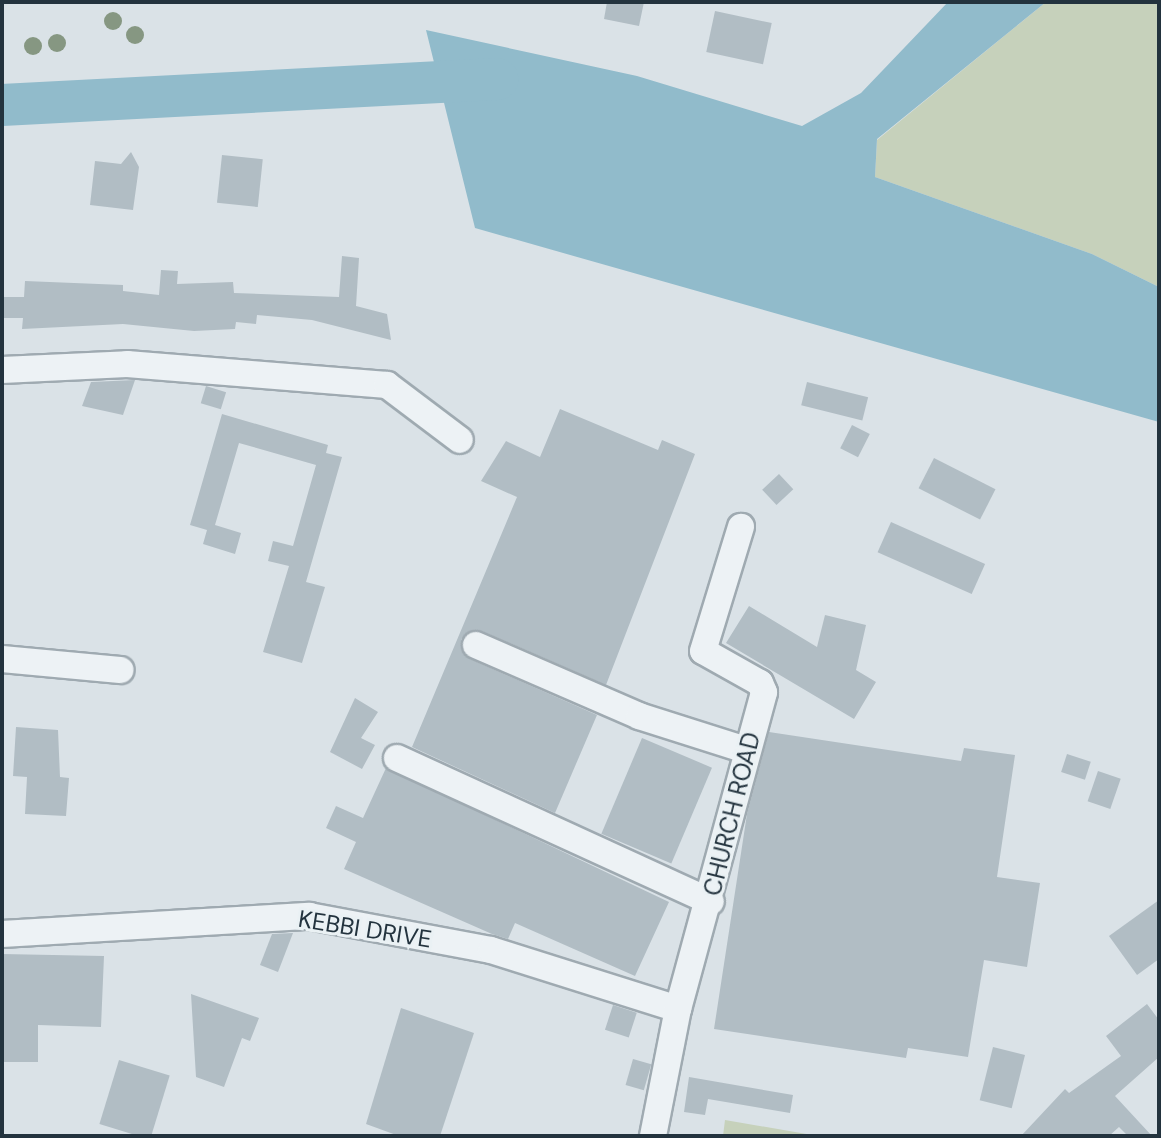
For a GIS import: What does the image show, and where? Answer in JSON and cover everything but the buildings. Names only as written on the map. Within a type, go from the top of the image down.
[{"type":"street","points":[[2,370],[127,365],[387,385],[460,440]]},
{"type":"street","name":"CHURCH ROAD","points":[[653,1136],[678,1009],[711,902],[746,750],[764,692],[760,682],[703,646],[741,527]]},
{"type":"street","points":[[476,645],[639,716],[746,750]]},
{"type":"street","points":[[2,659],[120,670]]},
{"type":"street","points":[[397,758],[711,902]]},
{"type":"street","name":"KEBBI DRIVE","points":[[2,934],[309,916],[491,950],[678,1009]]},
{"type":"green space","points":[[1046,2],[1159,2],[1159,287],[1092,254],[875,177],[877,140]]},
{"type":"green space","points":[[725,1120],[818,1136],[723,1136]]},
{"type":"water","points":[[948,2],[1046,2],[877,139],[875,177],[1092,254],[1159,287],[1159,422],[475,228],[426,30],[637,76],[802,126],[861,93]]},
{"type":"waterway","points":[[2,105],[497,79]]}]
